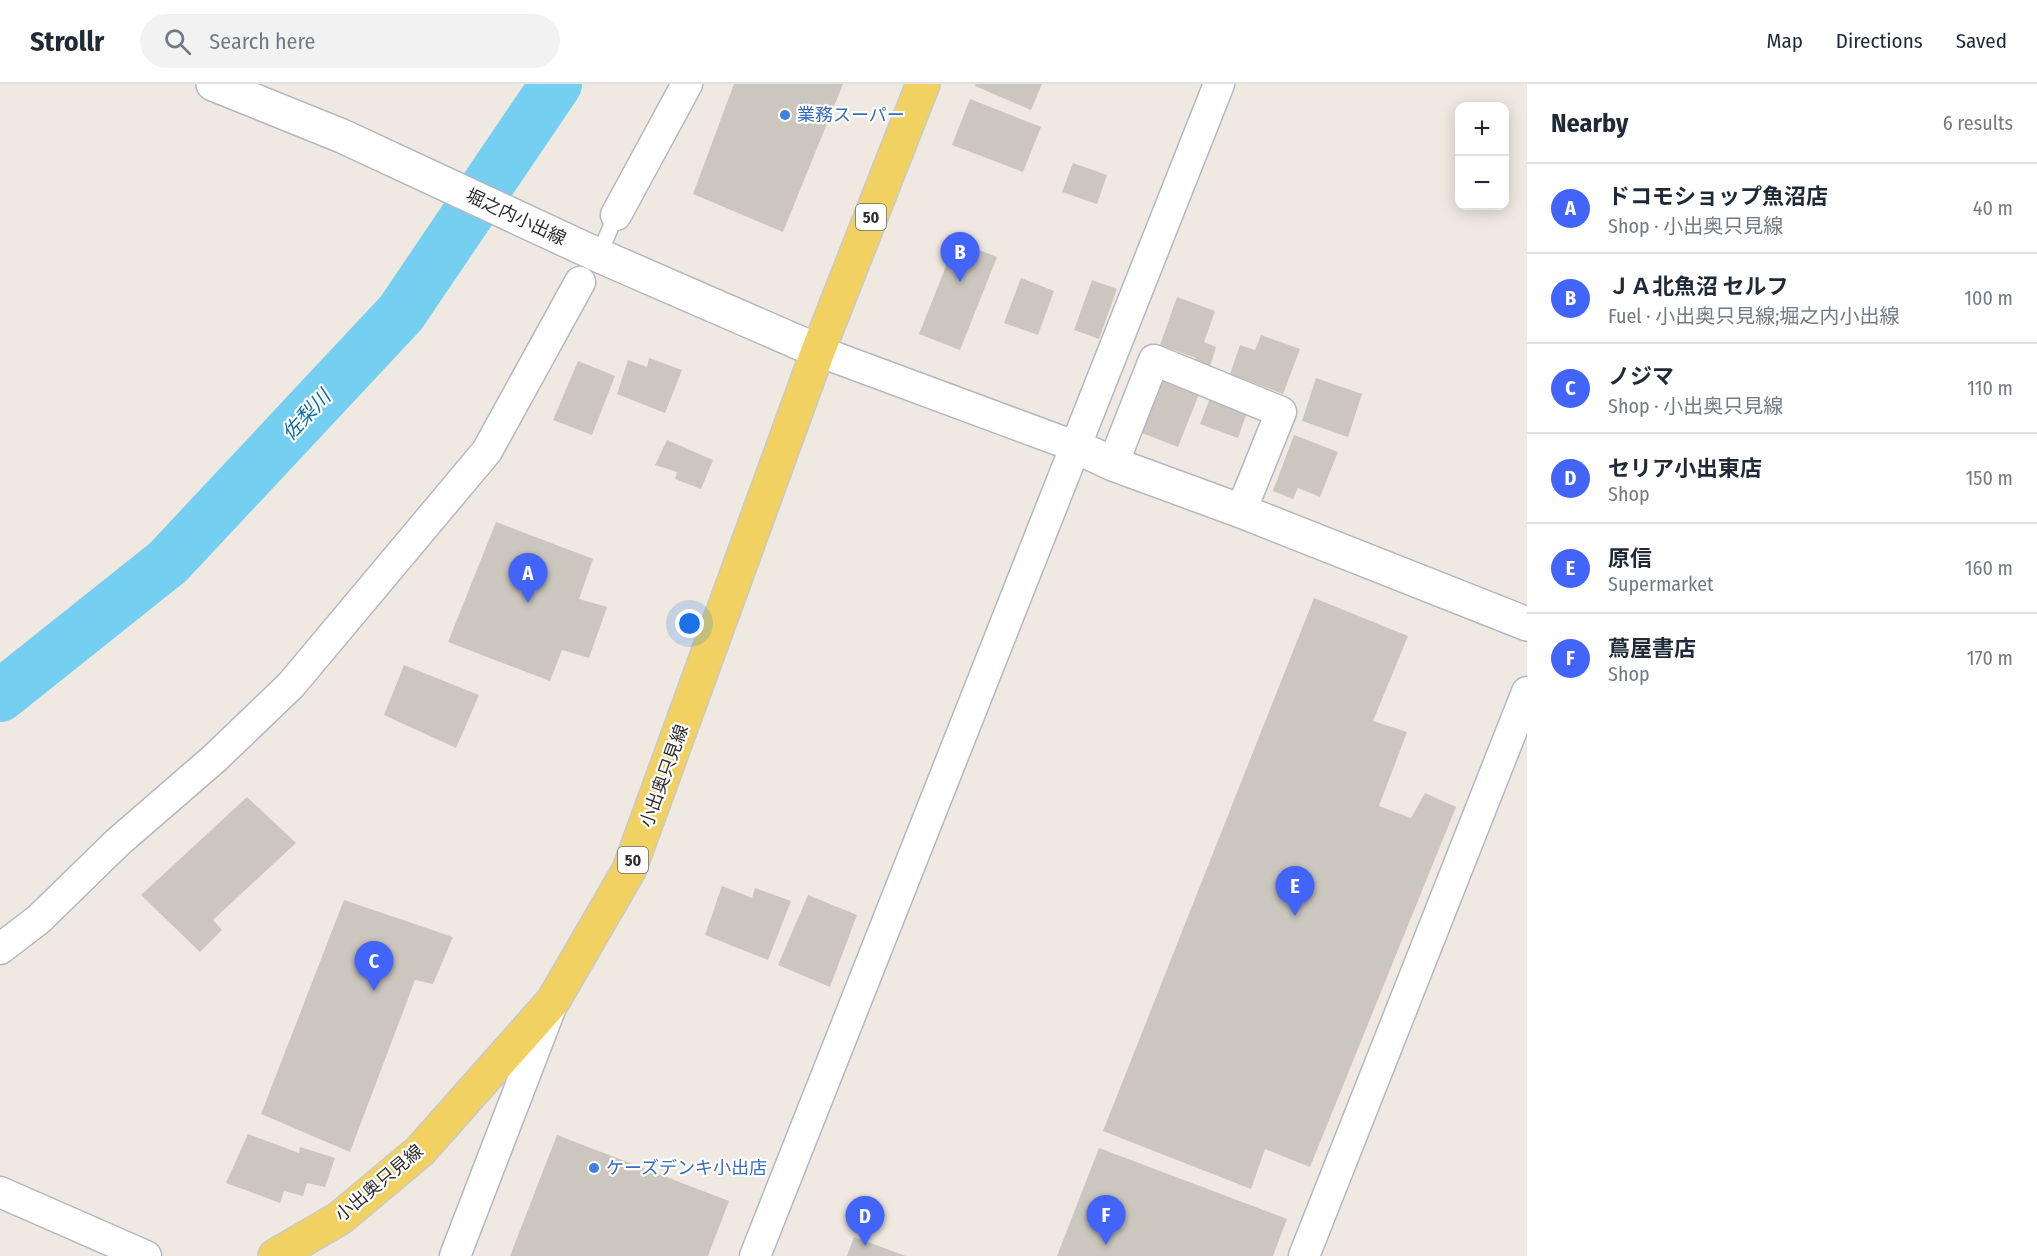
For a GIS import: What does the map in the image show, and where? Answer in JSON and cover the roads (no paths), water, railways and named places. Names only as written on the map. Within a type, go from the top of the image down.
[{"type":"main road","name":"堀之内小出線","points":[[213,84],[342,136],[591,251],[818,351]]},
{"type":"main road","name":"50","points":[[818,351],[923,84]]},
{"type":"main road","name":"小出奥只見線","points":[[275,1256],[340,1218],[420,1151],[553,1001],[629,870],[818,351]]},
{"type":"main road","points":[[1077,447],[1113,464],[1241,511],[1527,624]]},
{"type":"street","points":[[616,215],[687,84]]},
{"type":"street","points":[[755,1256],[1219,84]]},
{"type":"street","points":[[0,949],[39,919],[118,842],[215,758],[291,686],[487,451],[580,282]]},
{"type":"street","points":[[818,351],[1077,447]]},
{"type":"street","points":[[1113,464],[1154,360],[1281,412],[1241,511]]},
{"type":"street","points":[[1304,1256],[1527,692]]},
{"type":"street","points":[[455,1256],[553,1001]]},
{"type":"street","points":[[0,1192],[146,1256]]},
{"type":"lane","points":[[580,282],[591,251],[616,215]]},
{"type":"waterway","name":"佐梨川","points":[[0,696],[168,562],[401,313],[556,84]]},
{"type":"place","name":"業務スーパー","points":[[785,115]]},
{"type":"place","name":"ＪＡ北魚沼 セルフ","points":[[960,282]]},
{"type":"place","name":"ドコモショップ魚沼店","points":[[528,603]]},
{"type":"place","name":"原信","points":[[1295,916]]},
{"type":"place","name":"ノジマ","points":[[374,991]]},
{"type":"place","name":"ケーズデンキ小出店","points":[[594,1168]]},
{"type":"place","name":"蔦屋書店","points":[[1106,1245]]},
{"type":"place","name":"セリア小出東店","points":[[865,1246]]}]
